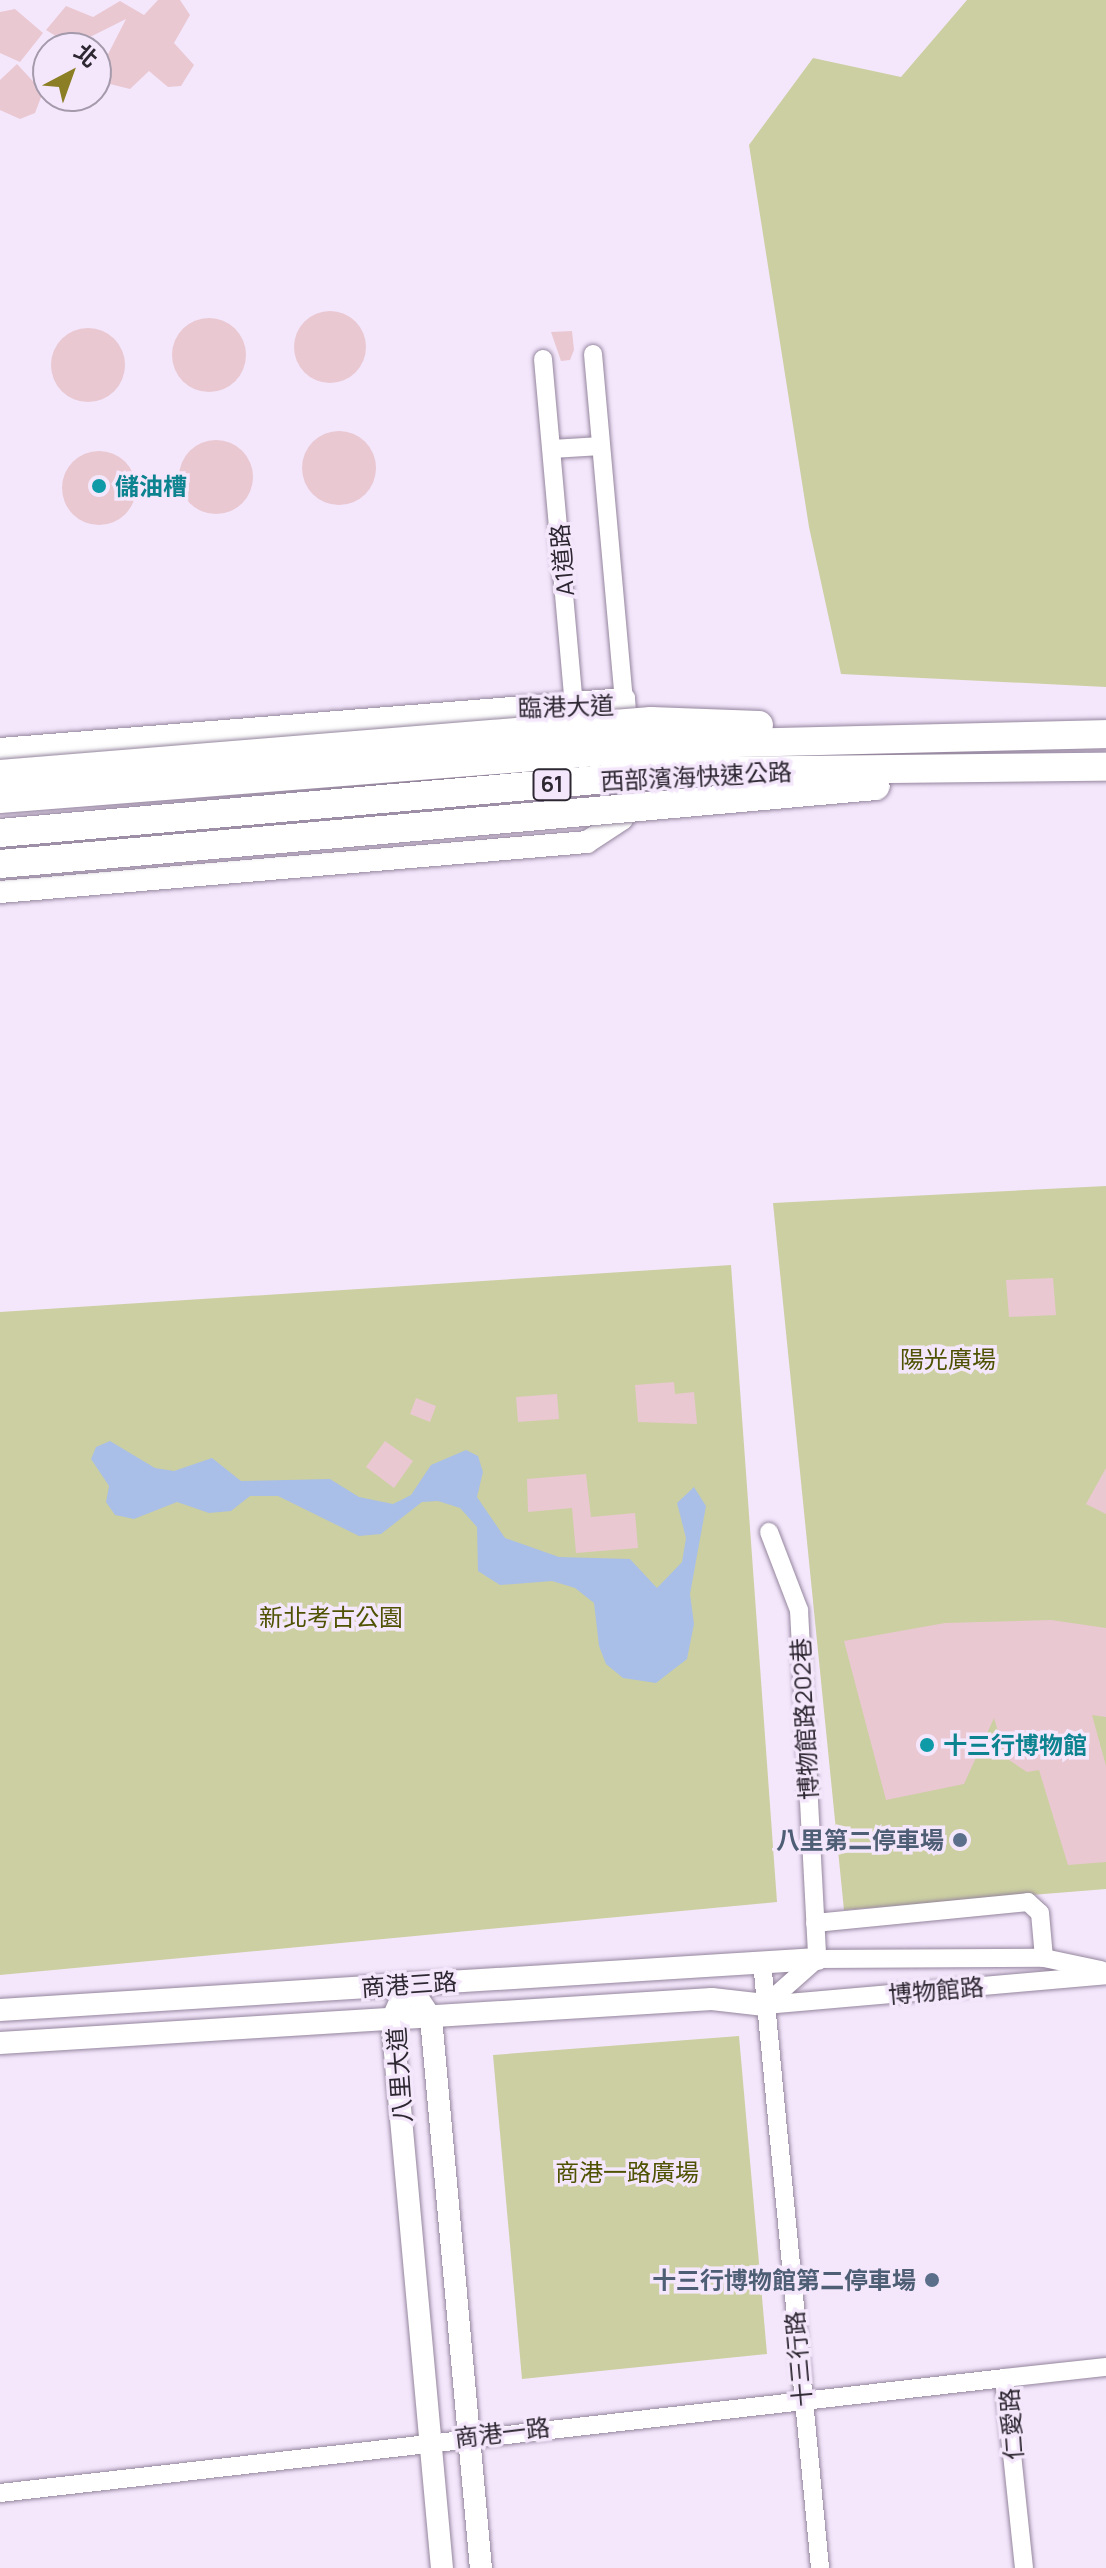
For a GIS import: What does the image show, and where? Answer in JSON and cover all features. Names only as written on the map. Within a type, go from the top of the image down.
[{"type":"highway","points":[[0,774],[651,721],[1060,734]]},
{"type":"highway","name":"西部濱海快速公路","points":[[0,799],[699,744],[1106,734]]},
{"type":"highway","points":[[0,864],[416,832],[1060,767]]},
{"type":"highway","name":"西部濱海快速公路","points":[[0,833],[698,771],[1106,767]]},
{"type":"street","name":"A1道路","points":[[593,354],[624,699]]},
{"type":"street","name":"A1道路","points":[[543,359],[579,762]]},
{"type":"street","points":[[552,449],[601,446]]},
{"type":"street","name":"臨港大道","points":[[0,749],[624,699],[630,764],[626,812],[607,834],[587,842],[0,892]]},
{"type":"street","points":[[0,808],[579,762],[630,764]]},
{"type":"street","points":[[0,822],[630,764]]},
{"type":"street","name":"博物館路202巷","points":[[769,1532],[799,1610],[817,1959]]},
{"type":"street","points":[[815,1923],[1028,1902],[1040,1913],[1044,1958]]},
{"type":"street","name":"博物館路","points":[[817,1959],[1044,1958],[1106,1973]]},
{"type":"street","points":[[765,2005],[817,1959]]},
{"type":"street","name":"商港三路","points":[[0,2010],[817,1959]]},
{"type":"street","name":"十三行路","points":[[762,1962],[820,2568]]},
{"type":"street","name":"博物館路","points":[[765,2005],[1106,1973]]},
{"type":"street","name":"八里大道","points":[[408,1984],[431,2018],[481,2568]]},
{"type":"street","name":"八里大道","points":[[408,1984],[392,2020],[442,2568]]},
{"type":"street","name":"商港三路","points":[[0,2043],[712,1999],[765,2005]]},
{"type":"street","name":"仁愛路","points":[[1024,2568],[1004,2378],[1106,2367]]},
{"type":"street","name":"商港一路","points":[[0,2493],[471,2434],[1004,2378]]},
{"type":"green space","points":[[967,0],[1106,0],[1106,687],[841,674],[809,527],[749,145],[813,58],[901,77]]},
{"type":"green space","name":"陽光廣場","points":[[1106,1186],[1106,1889],[844,1910],[773,1203]]},
{"type":"green space","name":"新北考古公園","points":[[731,1265],[777,1902],[0,1975],[0,1312]]},
{"type":"green space","name":"商港一路廣場","points":[[739,2036],[767,2354],[522,2379],[493,2055]]},
{"type":"water","points":[[110,1441],[155,1468],[174,1471],[212,1458],[241,1481],[330,1479],[359,1497],[393,1504],[411,1495],[431,1465],[466,1450],[478,1456],[483,1472],[477,1497],[505,1538],[559,1557],[630,1559],[657,1588],[682,1562],[686,1538],[677,1503],[694,1487],[706,1506],[690,1594],[694,1624],[687,1659],[656,1683],[623,1678],[606,1664],[599,1646],[594,1603],[575,1588],[552,1581],[500,1585],[478,1571],[477,1527],[460,1508],[438,1501],[422,1502],[381,1534],[359,1536],[278,1496],[250,1496],[231,1511],[209,1513],[177,1502],[134,1519],[115,1515],[106,1502],[109,1486],[91,1459],[96,1447]]},
{"type":"building","points":[[158,0],[180,0],[190,15],[174,43],[194,65],[181,86],[168,87],[149,71],[130,89],[112,84],[112,46],[126,19],[100,32],[46,30],[66,6],[93,17],[120,1],[144,15]]},
{"type":"building","points":[[15,9],[42,32],[32,32],[32,47],[20,62],[0,53],[0,12]]},
{"type":"building","points":[[17,64],[32,80],[32,112],[35,113],[20,119],[0,110],[0,80]]},
{"type":"building","points":[[337,311],[356,321],[364,333],[364,361],[356,373],[344,381],[323,383],[304,373],[296,361],[294,340],[304,321],[316,313]]},
{"type":"building","points":[[209,318],[223,321],[235,329],[243,341],[246,355],[243,369],[235,381],[223,389],[209,392],[195,389],[183,381],[175,369],[172,355],[175,341],[183,329],[195,321]]},
{"type":"building","points":[[88,328],[102,331],[114,339],[122,351],[125,365],[122,379],[114,391],[102,399],[88,402],[74,399],[62,391],[54,379],[51,365],[54,351],[62,339],[74,331]]},
{"type":"building","points":[[572,331],[574,350],[570,360],[561,361],[551,332]]},
{"type":"building","points":[[339,431],[353,434],[365,442],[373,454],[376,468],[373,482],[365,494],[353,502],[339,505],[325,502],[313,494],[305,482],[302,468],[305,454],[313,442],[325,434]]},
{"type":"building","name":"儲油槽","points":[[216,440],[230,443],[242,451],[250,463],[253,477],[250,491],[242,503],[230,511],[216,514],[202,511],[190,503],[182,491],[179,477],[182,463],[190,451],[202,443]]},
{"type":"building","name":"儲油槽","points":[[99,451],[113,454],[125,462],[133,474],[136,488],[133,502],[125,514],[113,522],[99,525],[85,522],[73,514],[65,502],[62,488],[65,474],[73,462],[85,454]]},
{"type":"building","points":[[1053,1278],[1056,1315],[1009,1317],[1006,1280]]},
{"type":"building","points":[[674,1382],[675,1394],[694,1392],[697,1424],[638,1422],[635,1385]]},
{"type":"building","points":[[557,1394],[559,1419],[518,1422],[516,1397]]},
{"type":"building","points":[[416,1398],[436,1406],[430,1422],[410,1414]]},
{"type":"building","points":[[385,1441],[413,1461],[394,1488],[366,1467]]},
{"type":"building","points":[[1106,1468],[1106,1514],[1086,1504]]},
{"type":"building","points":[[586,1474],[591,1517],[635,1513],[638,1548],[576,1553],[572,1508],[528,1512],[527,1479]]},
{"type":"building","name":"十三行博物館","points":[[1051,1620],[1106,1628],[1106,1717],[1092,1715],[1106,1766],[1106,1862],[1068,1865],[1039,1770],[1027,1772],[1006,1758],[994,1718],[964,1784],[886,1800],[844,1641],[945,1623]]},
{"type":"place","name":"儲油槽","points":[[99,486]]},
{"type":"place","name":"十三行博物館","points":[[927,1745]]},
{"type":"place","name":"八里第二停車場","points":[[960,1840]]},
{"type":"place","name":"十三行博物館第二停車場","points":[[932,2280]]}]
